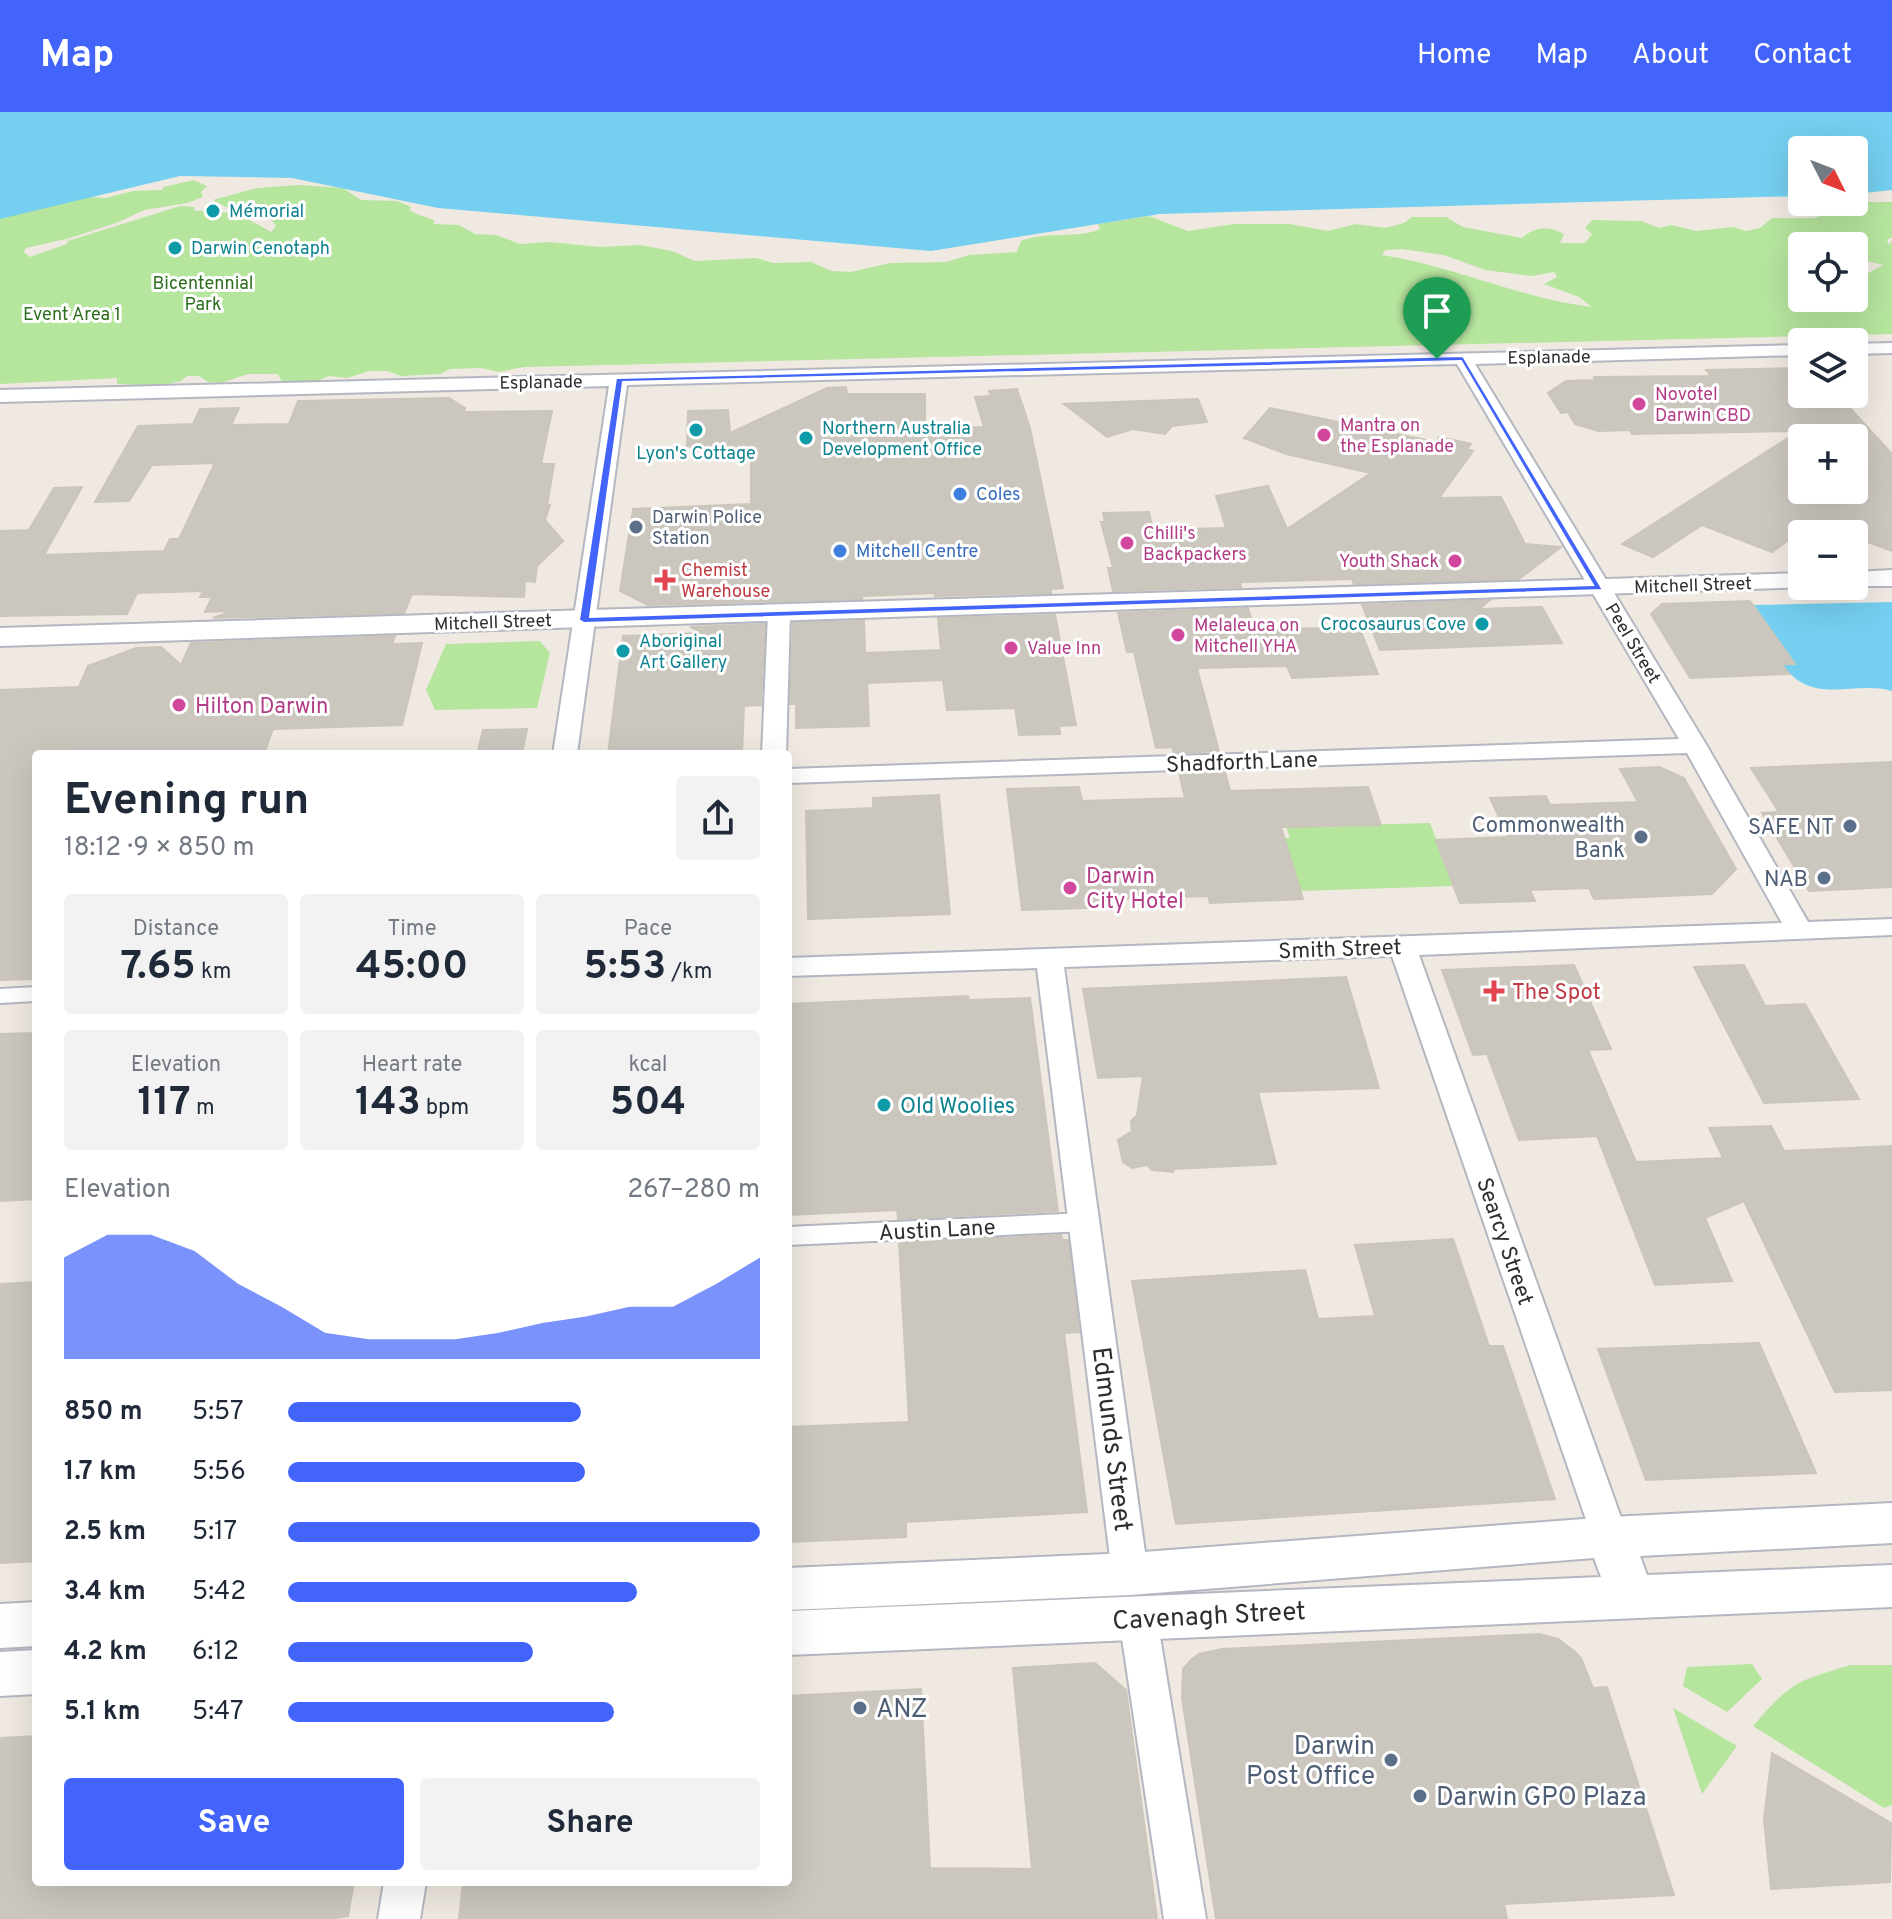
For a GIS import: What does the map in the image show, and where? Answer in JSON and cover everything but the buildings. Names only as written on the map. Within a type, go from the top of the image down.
[{"type":"street","points":[[1868,349],[1892,348]]},
{"type":"street","name":"Esplanade","points":[[0,396],[1788,350]]},
{"type":"street","name":"Peel Street","points":[[1463,359],[1695,746],[1799,930]]},
{"type":"street","points":[[566,750],[619,380]]},
{"type":"street","points":[[1868,579],[1892,578]]},
{"type":"street","name":"Mitchell Street","points":[[0,637],[1788,581]]},
{"type":"street","points":[[774,750],[779,614]]},
{"type":"street","name":"Shadforth Lane","points":[[792,776],[1695,746]]},
{"type":"street","name":"Smith Street","points":[[792,967],[1601,940],[1892,927]]},
{"type":"street","name":"Searcy Street","points":[[1402,945],[1610,1537]]},
{"type":"street","name":"Edmunds Street","points":[[1049,958],[1134,1596],[1185,1919]]},
{"type":"street","points":[[0,996],[32,994]]},
{"type":"street","name":"Austin Lane","points":[[792,1236],[1086,1222]]},
{"type":"street","name":"Cavenagh Street","points":[[792,1633],[1134,1596],[1610,1537],[1892,1523]]},
{"type":"street","points":[[1610,1537],[1631,1596]]},
{"type":"street","name":"Cavenagh Street","points":[[792,1589],[1134,1596],[1631,1596],[1892,1586]]},
{"type":"street","points":[[0,1626],[32,1624]]},
{"type":"street","points":[[0,1674],[32,1672]]},
{"type":"street","points":[[399,1919],[404,1886]]},
{"type":"green space","name":"Bicentennial Park","points":[[194,180],[207,186],[201,192],[203,197],[187,203],[144,210],[70,238],[26,248],[24,252],[30,257],[68,241],[180,206],[194,207],[195,211],[235,215],[271,232],[276,226],[268,215],[226,207],[213,200],[257,188],[299,185],[343,188],[361,200],[397,201],[435,221],[433,224],[459,225],[475,234],[496,235],[520,244],[640,245],[672,251],[695,261],[756,258],[774,263],[811,262],[832,271],[851,272],[890,263],[946,262],[969,255],[1017,252],[1021,241],[1031,238],[1082,234],[1100,229],[1098,224],[1149,216],[1188,231],[1234,224],[1290,224],[1328,231],[1356,224],[1385,228],[1404,223],[1412,217],[1446,217],[1463,227],[1522,238],[1532,231],[1553,229],[1564,234],[1560,243],[1585,243],[1592,234],[1585,228],[1592,220],[1641,221],[1659,228],[1671,225],[1696,231],[1733,227],[1746,231],[1760,228],[1772,218],[1868,216],[1868,202],[1892,202],[1892,237],[1887,240],[1889,245],[1892,240],[1892,334],[1868,335],[1868,328],[1788,328],[1788,337],[524,367],[498,372],[482,368],[401,376],[387,371],[369,371],[347,378],[329,376],[313,383],[282,382],[278,374],[248,374],[221,383],[208,382],[199,376],[187,376],[181,381],[159,386],[117,384],[117,378],[0,384],[0,215],[68,196],[106,198],[133,191],[162,190],[163,187]],"holes":[[[1402,249],[1444,255],[1485,270],[1532,276],[1554,272],[1557,277],[1544,284],[1579,297],[1592,307],[1539,297],[1435,266],[1382,255],[1385,250]]]},
{"type":"green space","points":[[540,641],[550,653],[537,708],[435,710],[426,690],[446,644]]},
{"type":"green space","points":[[1430,823],[1454,886],[1300,891],[1284,838],[1290,838],[1286,827]]},
{"type":"green space","points":[[1752,1664],[1762,1679],[1727,1712],[1683,1686],[1687,1667]]},
{"type":"green space","points":[[1851,1665],[1892,1665],[1892,1805],[1884,1808],[1753,1726],[1795,1685]]},
{"type":"green space","points":[[1673,1708],[1737,1746],[1702,1794]]},
{"type":"water","points":[[0,112],[1892,112],[1892,190],[1868,193],[1868,136],[1788,136],[1788,196],[1160,214],[931,251],[438,208],[292,178],[180,176],[0,219]]},
{"type":"water","points":[[1892,602],[1892,691],[1877,688],[1833,690],[1806,685],[1782,664],[1794,663],[1754,605]]},
{"type":"place","name":"Mémorial","points":[[213,211]]},
{"type":"place","name":"Darwin Cenotaph","points":[[175,248]]},
{"type":"place","name":"Novotel Darwin CBD","points":[[1639,404]]},
{"type":"place","name":"Lyon's Cottage","points":[[696,430]]},
{"type":"place","name":"Mantra on the Esplanade","points":[[1324,435]]},
{"type":"place","name":"Northern Australia Development Office","points":[[806,438]]},
{"type":"place","name":"Coles","points":[[960,494]]},
{"type":"place","name":"Darwin Police Station","points":[[636,527]]},
{"type":"place","name":"Chilli's Backpackers","points":[[1127,543]]},
{"type":"place","name":"Mitchell Centre","points":[[840,551]]},
{"type":"place","name":"Youth Shack","points":[[1455,561]]},
{"type":"place","name":"Chemist Warehouse","points":[[665,580]]},
{"type":"place","name":"Crocosaurus Cove","points":[[1482,624]]},
{"type":"place","name":"Melaleuca on Mitchell YHA","points":[[1178,635]]},
{"type":"place","name":"Value Inn","points":[[1011,648]]},
{"type":"place","name":"Aboriginal Art Gallery","points":[[623,651]]},
{"type":"place","name":"Hilton Darwin","points":[[179,705]]},
{"type":"place","name":"SAFE NT","points":[[1850,826]]},
{"type":"place","name":"Commonwealth Bank","points":[[1641,837]]},
{"type":"place","name":"NAB","points":[[1824,878]]},
{"type":"place","name":"Darwin City Hotel","points":[[1070,888]]},
{"type":"place","name":"The Spot","points":[[1494,991]]},
{"type":"place","name":"Old Woolies","points":[[884,1105]]},
{"type":"place","name":"ANZ","points":[[860,1708]]},
{"type":"place","name":"Darwin Post Office","points":[[1391,1760]]},
{"type":"place","name":"Darwin GPO Plaza","points":[[1420,1796]]},
{"type":"route","points":[[1437,359],[1463,359],[1599,588],[584,620],[619,380],[1437,359]]},
{"type":"park label","name":"Event Area 1","points":[[72,314]]}]
